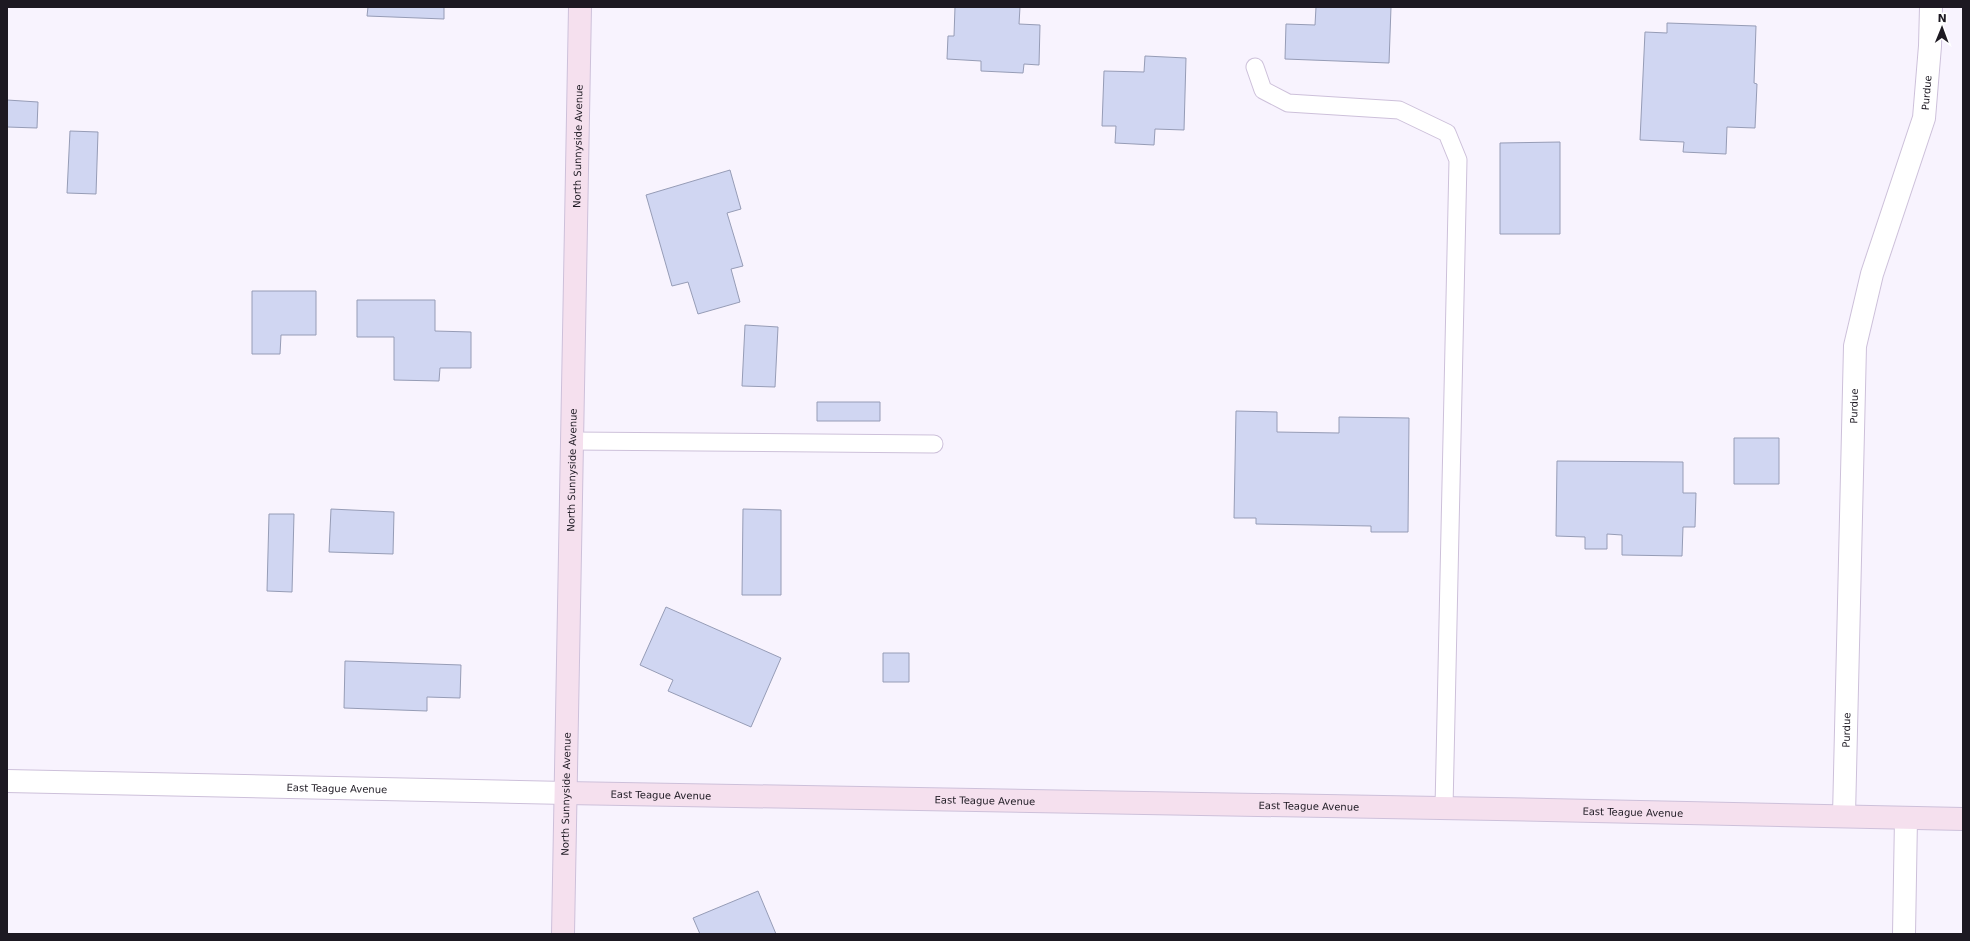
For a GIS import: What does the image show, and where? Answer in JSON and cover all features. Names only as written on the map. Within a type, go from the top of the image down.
[{"type":"street","name":"North Sunnyside Avenue","points":[[563,934],[580,7]]},
{"type":"street","name":"Purdue","points":[[1844,816],[1855,346],[1872,274],[1924,118],[1930,46],[1931,7]]},
{"type":"street","name":"East Teague Avenue","points":[[7,781],[1963,819]]},
{"type":"street","points":[[1904,934],[1906,818]]},
{"type":"lane","points":[[1255,67],[1263,90],[1288,103],[1399,110],[1447,132],[1458,160],[1444,808]]},
{"type":"lane","points":[[572,441],[934,444]]},
{"type":"building","points":[[368,7],[444,7],[444,19],[367,16]]},
{"type":"building","points":[[955,7],[1020,7],[1019,24],[1040,25],[1039,65],[1024,64],[1023,73],[981,71],[981,61],[947,59],[948,36],[954,36]]},
{"type":"building","points":[[1316,7],[1391,7],[1389,63],[1285,59],[1286,24],[1315,25]]},
{"type":"building","points":[[1667,23],[1756,26],[1754,83],[1757,84],[1755,128],[1727,127],[1726,154],[1683,152],[1684,142],[1640,140],[1645,32],[1667,33]]},
{"type":"building","points":[[1145,56],[1186,58],[1184,130],[1155,129],[1154,145],[1115,143],[1116,126],[1102,126],[1104,71],[1144,72]]},
{"type":"building","points":[[7,100],[38,102],[37,128],[7,127]]},
{"type":"building","points":[[70,131],[98,132],[96,194],[67,193]]},
{"type":"building","points":[[1560,142],[1560,234],[1500,234],[1500,143]]},
{"type":"building","points":[[730,170],[741,209],[727,213],[743,266],[731,269],[740,302],[698,314],[688,282],[672,286],[646,195]]},
{"type":"building","points":[[252,291],[316,291],[316,335],[281,335],[280,354],[252,354]]},
{"type":"building","points":[[357,300],[435,300],[435,331],[471,332],[471,368],[440,368],[439,381],[394,380],[394,337],[357,337]]},
{"type":"building","points":[[745,325],[778,327],[775,387],[742,386]]},
{"type":"building","points":[[817,402],[880,402],[880,421],[817,421]]},
{"type":"building","points":[[1236,411],[1277,412],[1277,432],[1339,433],[1339,417],[1409,418],[1408,532],[1371,532],[1371,526],[1256,524],[1256,518],[1234,518]]},
{"type":"building","points":[[1734,438],[1779,438],[1779,484],[1734,484]]},
{"type":"building","points":[[1557,461],[1683,462],[1683,493],[1696,493],[1695,527],[1683,527],[1682,556],[1622,555],[1622,535],[1607,534],[1607,549],[1585,549],[1585,537],[1556,536]]},
{"type":"building","points":[[331,509],[394,512],[393,554],[329,552]]},
{"type":"building","points":[[743,509],[781,510],[781,595],[742,595]]},
{"type":"building","points":[[269,514],[294,514],[292,592],[267,591]]},
{"type":"building","points":[[666,607],[781,658],[751,727],[668,691],[673,680],[640,665]]},
{"type":"building","points":[[883,653],[909,653],[909,682],[883,682]]},
{"type":"building","points":[[345,661],[461,665],[460,698],[427,697],[427,711],[344,708]]},
{"type":"building","points":[[758,891],[776,934],[700,934],[693,918]]}]
